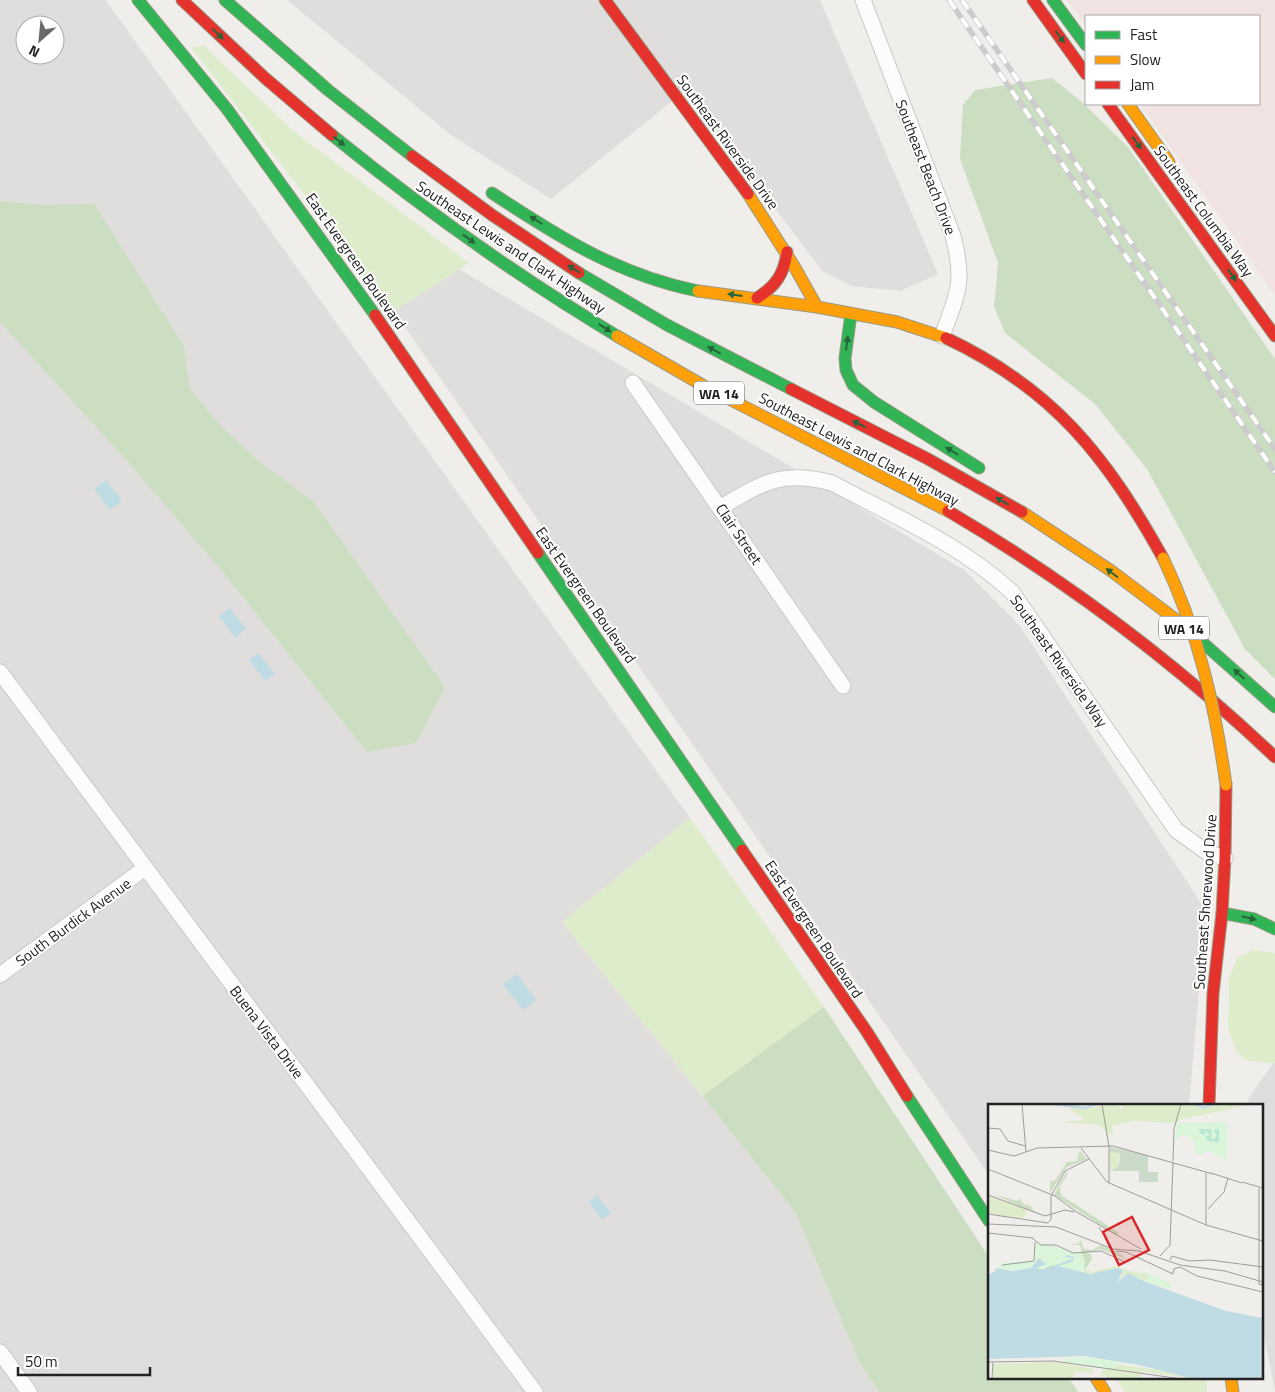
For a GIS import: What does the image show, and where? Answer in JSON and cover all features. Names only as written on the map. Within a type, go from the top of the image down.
[{"type":"main road","name":"East Evergreen Boulevard","points":[[138,0],[180,49],[250,137],[349,275],[866,1032],[945,1157],[988,1220]]},
{"type":"main road","name":"Southeast Lewis and Clark Highway","points":[[182,0],[313,120],[405,193],[491,255],[628,344],[936,505],[1010,548],[1091,601],[1165,658],[1245,727],[1275,756]]},
{"type":"main road","name":"Southeast Lewis and Clark Highway","points":[[225,0],[296,65],[370,126],[492,215],[615,294],[754,371],[930,460],[1010,506],[1088,555],[1221,657],[1275,707]]},
{"type":"main road","name":"Southeast Riverside Drive","points":[[605,0],[769,223],[818,307]]},
{"type":"main road","points":[[1033,0],[1085,73]]},
{"type":"main road","points":[[1052,0],[1085,44]]},
{"type":"main road","name":"Southeast Columbia Way","points":[[1109,105],[1275,336]]},
{"type":"main road","name":"Southeast Columbia Way","points":[[1129,105],[1173,168]]},
{"type":"main road","points":[[370,126],[427,153]]},
{"type":"main road","name":"Southeast Shorewood Drive","points":[[479,185],[576,245],[634,274],[681,288],[818,307],[942,336],[998,365],[1056,410],[1111,471],[1140,514],[1181,593],[1209,676],[1226,785],[1225,858],[1222,912],[1213,994],[1209,1104]]},
{"type":"main road","points":[[757,298],[773,288],[786,270],[787,252]]},
{"type":"main road","points":[[851,314],[845,358],[846,370],[853,385],[874,402],[986,472]]},
{"type":"main road","points":[[1008,490],[1088,555]]},
{"type":"main road","points":[[1222,912],[1254,919],[1275,929]]},
{"type":"main road","points":[[1097,1380],[1105,1392]]},
{"type":"street","name":"Southeast Beach Drive","points":[[863,0],[952,236],[960,263],[960,281],[957,297],[942,336]]},
{"type":"street","name":"Clair Street","points":[[634,383],[843,686]]},
{"type":"street","name":"Southeast Riverside Way","points":[[721,507],[758,485],[786,477],[812,478],[832,483],[957,549],[987,569],[1012,592],[1176,830],[1208,853],[1225,858]]},
{"type":"street","name":"Buena Vista Drive","points":[[0,672],[535,1392]]},
{"type":"street","name":"South Burdick Avenue","points":[[0,975],[145,868]]},
{"type":"street","points":[[0,1352],[30,1392]]},
{"type":"shaded area","points":[[0,0],[105,0],[690,818],[562,922],[796,1213],[859,1362],[879,1392],[0,1392]]},
{"type":"shaded area","points":[[287,0],[820,0],[938,274],[900,291],[852,286],[822,271],[686,90],[551,199],[451,135]]},
{"type":"shaded area","points":[[1067,0],[1275,0],[1275,295],[1141,105],[1260,105],[1260,15],[1085,15],[1085,25]]},
{"type":"shaded area","points":[[459,269],[964,570],[1020,626],[1206,911],[1189,1104],[988,1104],[988,1174],[394,311]]},
{"type":"shaded area","points":[[1273,1063],[1275,1063],[1275,1391],[1262,1325],[1262,1104],[1248,1104],[1248,1099]]},
{"type":"green space","points":[[204,46],[296,133],[469,263],[394,311],[191,47]]},
{"type":"green space","points":[[1052,78],[1082,102],[1128,147],[1275,359],[1275,679],[1245,649],[1147,469],[1095,404],[1005,333],[994,307],[998,263],[960,159],[963,105],[975,90]]},
{"type":"green space","points":[[0,201],[44,205],[94,204],[184,346],[190,389],[221,426],[261,463],[313,501],[445,687],[416,743],[367,752],[226,576],[128,462],[0,322]]},
{"type":"green space","points":[[690,818],[824,1007],[702,1096],[562,922]]},
{"type":"green space","points":[[1253,950],[1275,953],[1275,1063],[1248,1061],[1237,1053],[1228,1029],[1229,978],[1237,958]]},
{"type":"green space","points":[[824,1007],[988,1255],[988,1380],[1070,1380],[1078,1392],[879,1392],[859,1362],[796,1213],[702,1096]]},
{"type":"green space","points":[[1117,1380],[1206,1380],[1207,1392],[1125,1392]]},
{"type":"water","points":[[106,480],[122,501],[110,510],[94,489]]},
{"type":"water","points":[[230,608],[246,629],[235,638],[219,616]]},
{"type":"water","points":[[259,653],[275,674],[265,681],[249,660]]},
{"type":"water","points":[[517,974],[536,1000],[523,1010],[503,984]]},
{"type":"water","points":[[597,1195],[611,1213],[602,1220],[589,1202]]},
{"type":"railway","points":[[949,0],[1275,472]]},
{"type":"railway","points":[[962,0],[1275,449]]},
{"type":"traffic: fast","points":[[138,0],[227,109],[375,315]]},
{"type":"traffic: fast","points":[[225,0],[328,90],[412,156]]},
{"type":"traffic: fast","points":[[1053,0],[1085,44]]},
{"type":"traffic: fast","points":[[332,135],[400,189],[471,240],[543,290],[617,336]]},
{"type":"traffic: fast","points":[[492,193],[541,225],[615,265],[669,284],[698,291]]},
{"type":"traffic: fast","points":[[579,273],[667,325],[791,389]]},
{"type":"traffic: fast","points":[[851,314],[845,358],[846,370],[853,385],[874,402],[979,468]]},
{"type":"traffic: fast","points":[[538,553],[742,850]]},
{"type":"traffic: fast","points":[[1183,625],[1275,707]]},
{"type":"traffic: fast","points":[[1222,913],[1254,919],[1275,929]]},
{"type":"traffic: fast","points":[[907,1096],[988,1219]]},
{"type":"traffic: slow","points":[[1129,105],[1169,162]]},
{"type":"traffic: slow","points":[[748,194],[794,266],[817,307],[897,322],[946,338]]},
{"type":"traffic: slow","points":[[698,291],[817,307]]},
{"type":"traffic: slow","points":[[617,336],[704,386],[948,511]]},
{"type":"traffic: slow","points":[[1022,512],[1110,570],[1183,625]]},
{"type":"traffic: slow","points":[[1163,558],[1186,613],[1204,669],[1222,755],[1226,785]]},
{"type":"traffic: slow","points":[[1097,1380],[1105,1392]]},
{"type":"traffic: slow","points":[[1231,1380],[1233,1392]]},
{"type":"traffic: jam","points":[[182,0],[265,78],[332,135]]},
{"type":"traffic: jam","points":[[605,0],[748,194]]},
{"type":"traffic: jam","points":[[1033,0],[1085,73]]},
{"type":"traffic: jam","points":[[1109,105],[1275,336]]},
{"type":"traffic: jam","points":[[412,156],[492,215],[579,273]]},
{"type":"traffic: jam","points":[[757,298],[778,279],[784,267],[787,252]]},
{"type":"traffic: jam","points":[[375,315],[538,553]]},
{"type":"traffic: jam","points":[[946,338],[984,358],[1017,380],[1047,403],[1074,429],[1098,457],[1120,488],[1163,558]]},
{"type":"traffic: jam","points":[[791,389],[928,459],[1022,512]]},
{"type":"traffic: jam","points":[[948,511],[1035,566],[1119,625],[1198,688],[1275,757]]},
{"type":"traffic: jam","points":[[1209,1104],[1213,994],[1222,913],[1225,858],[1226,785]]},
{"type":"traffic: jam","points":[[742,850],[867,1032],[907,1096]]}]
